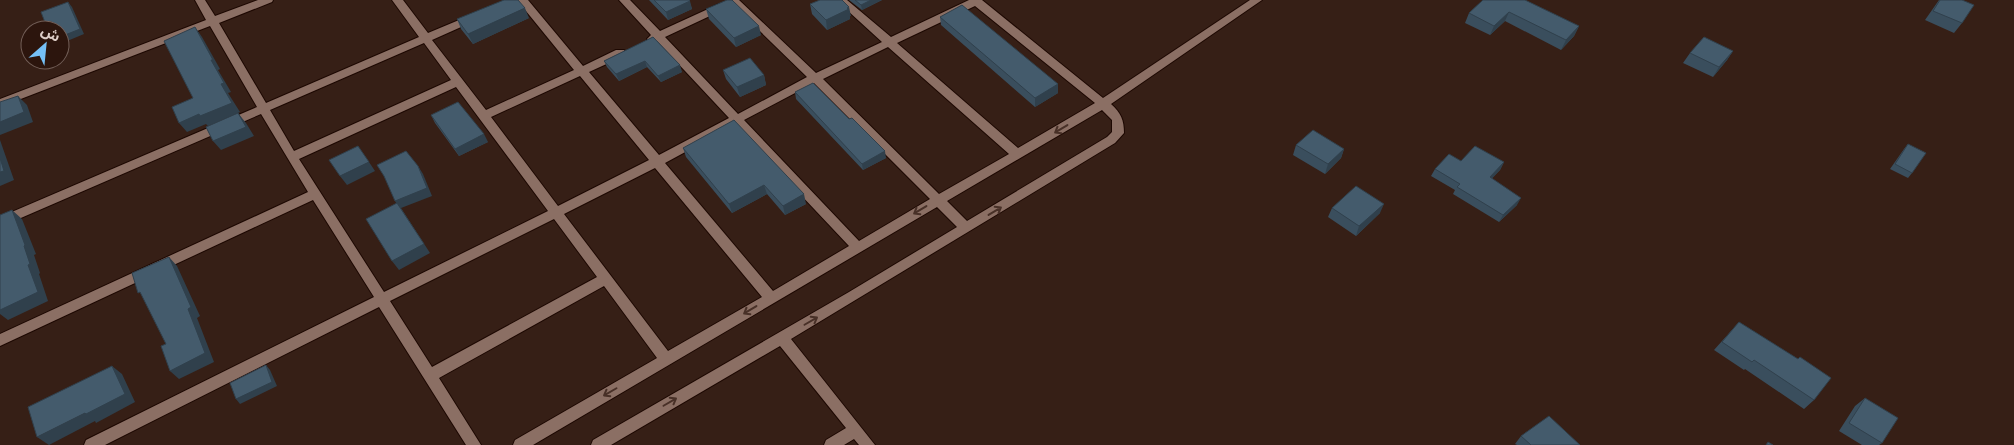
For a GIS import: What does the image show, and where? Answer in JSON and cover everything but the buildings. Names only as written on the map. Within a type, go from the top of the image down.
[{"type":"street","points":[[200,0],[292,157],[474,445]]},
{"type":"street","points":[[0,103],[268,0]]},
{"type":"street","points":[[397,0],[666,360]]},
{"type":"street","points":[[522,0],[771,298]]},
{"type":"street","points":[[624,0],[857,247]]},
{"type":"street","points":[[484,116],[735,0],[966,228]]},
{"type":"street","points":[[841,0],[1018,155]]},
{"type":"street","points":[[91,445],[556,213],[815,78],[976,0],[1113,112],[1118,120],[1118,133],[1111,140],[966,228],[598,445]]},
{"type":"street","points":[[520,445],[539,440],[666,360],[1103,104],[1257,0]]},
{"type":"street","points":[[0,222],[489,11]]},
{"type":"street","points":[[292,157],[458,81]]},
{"type":"street","points":[[0,340],[315,194]]},
{"type":"street","points":[[431,375],[605,279]]},
{"type":"street","points":[[781,337],[868,445]]},
{"type":"street","points":[[831,445],[856,430]]}]
